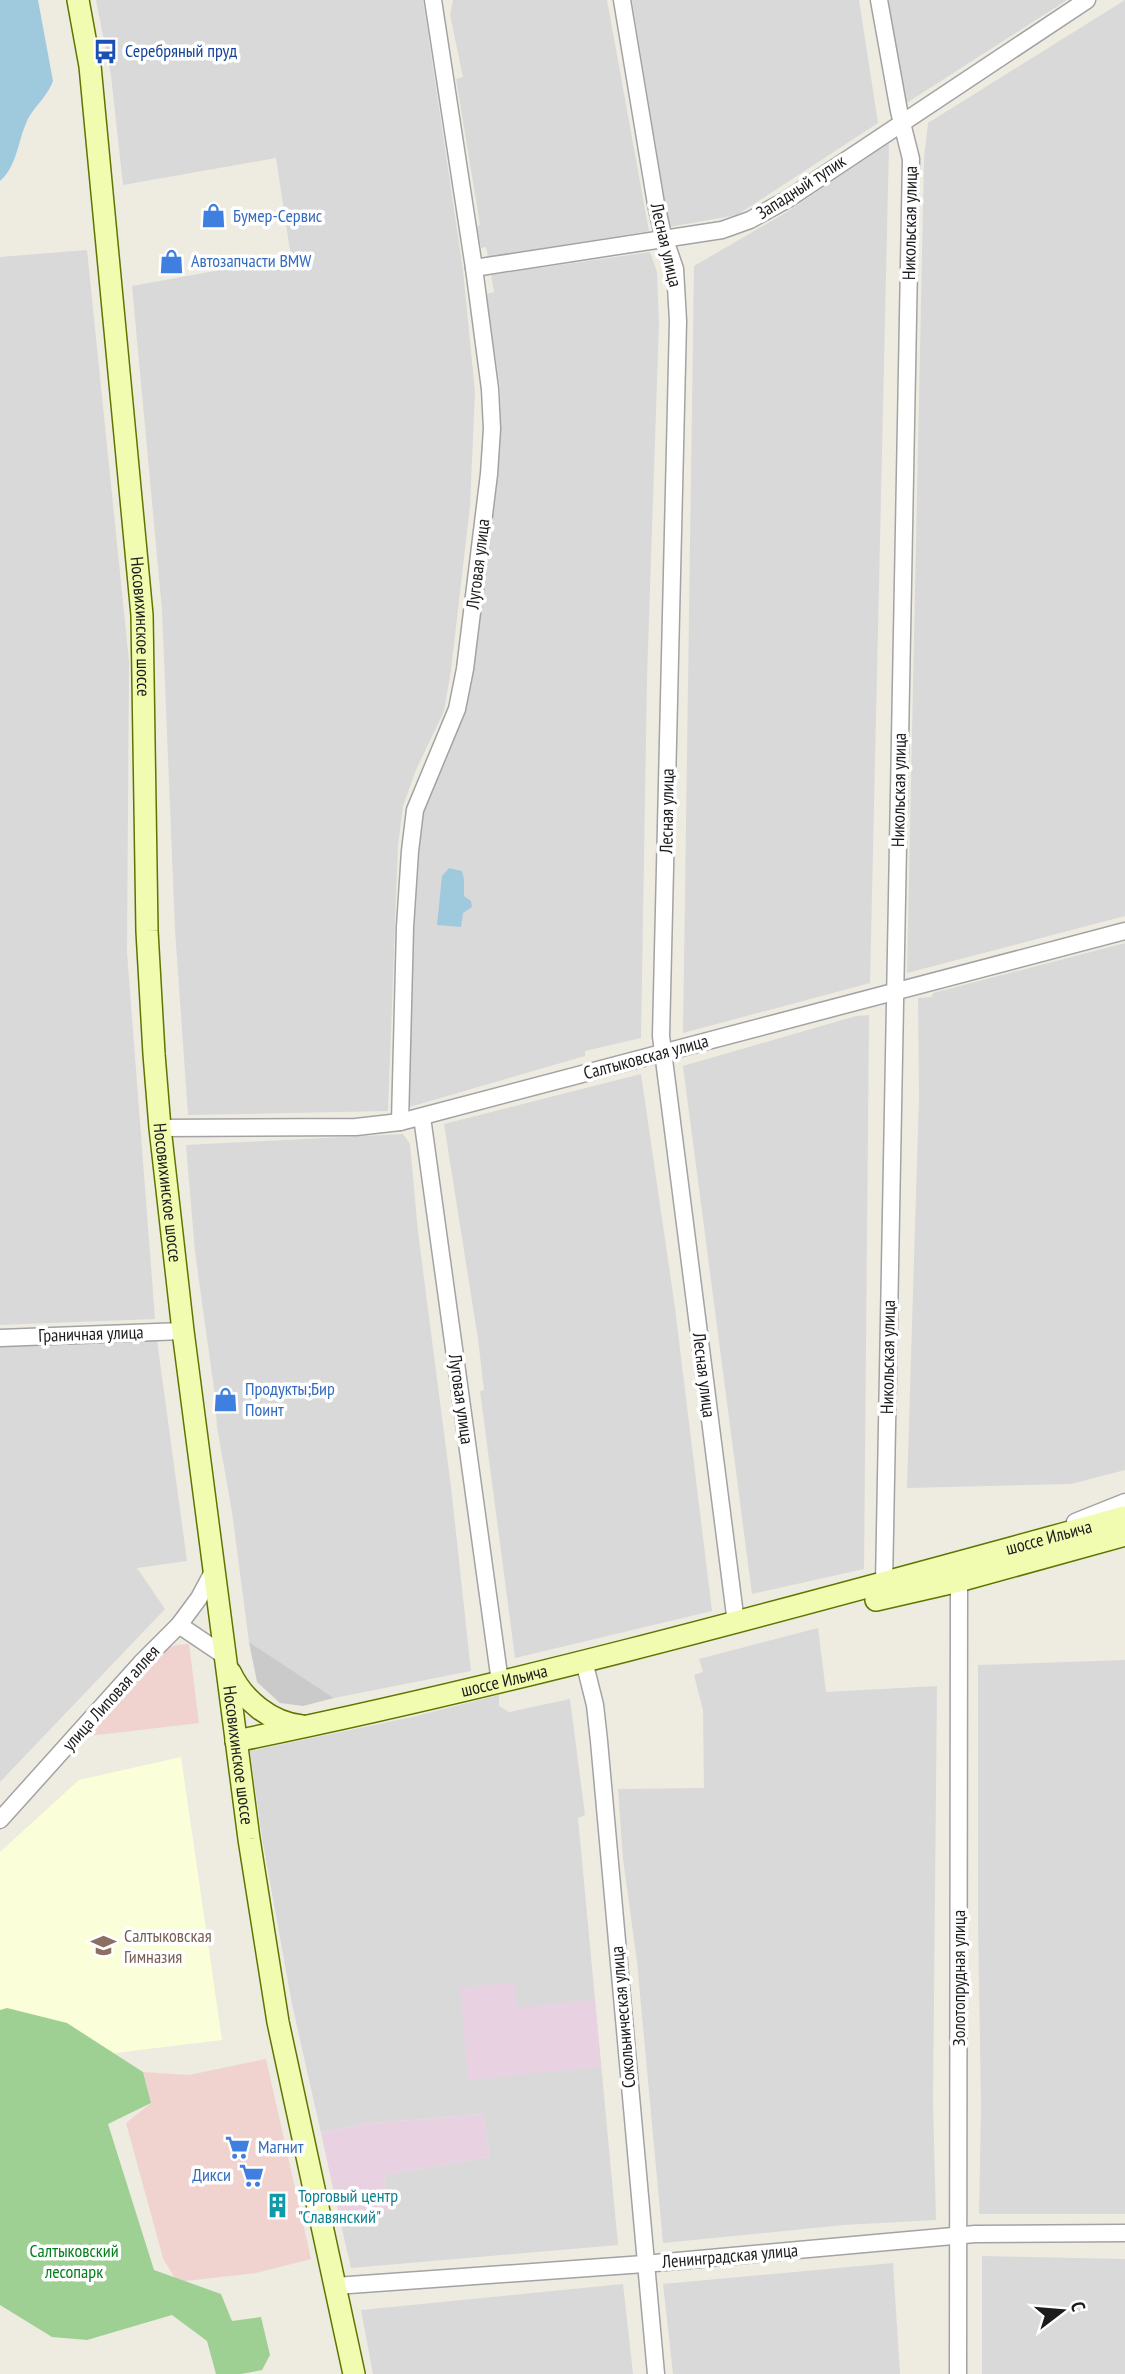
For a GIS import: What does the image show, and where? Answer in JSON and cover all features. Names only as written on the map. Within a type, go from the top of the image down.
[{"type":"main road","name":"Носовихинское шоссе","points":[[78,0],[90,66],[142,615],[147,930],[160,1128],[183,1331],[249,1839],[278,2022],[354,2374]]},
{"type":"main road","name":"шоссе Ильича","points":[[770,1615],[856,1604],[959,1581],[1008,1549],[1125,1517]]},
{"type":"main road","name":"шоссе Ильича","points":[[236,1741],[500,1682],[884,1584],[987,1564],[1036,1560],[1125,1535]]},
{"type":"main road","points":[[226,1662],[233,1680],[252,1702],[280,1721],[307,1726]]},
{"type":"street","name":"Луговая улица","points":[[400,1122],[405,927],[415,810],[457,709],[465,669],[492,429],[490,390],[474,268],[433,0]]},
{"type":"street","name":"Лесная улица","points":[[622,0],[656,204],[675,269],[678,321],[663,1053],[736,1623]]},
{"type":"street","name":"Никольская улица","points":[[879,0],[911,159],[884,1584]]},
{"type":"street","name":"Западный тупик","points":[[474,268],[722,230],[751,220],[1087,0]]},
{"type":"street","name":"Салтыковская улица","points":[[160,1128],[356,1127],[400,1122],[1125,931]]},
{"type":"street","name":"Луговая улица","points":[[422,1117],[500,1682]]},
{"type":"street","name":"Граничная улица","points":[[0,1338],[183,1331]]},
{"type":"street","points":[[1008,1549],[1125,1502]]},
{"type":"street","points":[[1036,1560],[1125,1546]]},
{"type":"street","name":"улица Липовая аллея","points":[[0,1820],[178,1625],[199,1598],[214,1570]]},
{"type":"street","name":"Золотопрудная улица","points":[[958,2374],[959,1581]]},
{"type":"street","points":[[178,1625],[226,1662]]},
{"type":"street","name":"Сокольническая улица","points":[[584,1661],[595,1705],[599,1741],[656,2374]]},
{"type":"street","name":"Ленинградская улица","points":[[335,2286],[644,2264],[958,2236],[1125,2233]]},
{"type":"shaded area","points":[[96,0],[423,0],[463,270],[475,392],[470,506],[451,670],[444,711],[416,770],[403,806],[398,846],[388,1111],[188,1115],[175,930],[162,610],[132,286],[291,257],[276,158],[123,185],[111,76]]},
{"type":"shaded area","points":[[453,0],[607,0],[649,231],[488,257],[486,247],[481,248],[477,226],[480,225],[456,79],[463,77],[450,15]]},
{"type":"shaded area","points":[[632,0],[859,0],[878,123],[737,215],[669,227]]},
{"type":"shaded area","points":[[888,0],[1067,0],[905,104]]},
{"type":"shaded area","points":[[1125,0],[1125,916],[907,973],[924,158],[928,123]]},
{"type":"shaded area","points":[[889,143],[870,983],[683,1033],[694,266],[787,212]]},
{"type":"shaded area","points":[[87,250],[129,661],[127,952],[155,1319],[0,1325],[0,257]]},
{"type":"shaded area","points":[[650,252],[657,272],[659,322],[647,678],[641,1038],[585,1051],[585,1056],[406,1108],[413,880],[422,805],[464,713],[472,674],[501,434],[500,388],[486,294],[494,292],[491,275]]},
{"type":"shaded area","points":[[1125,943],[1125,1470],[1071,1484],[907,1488],[919,1097],[918,998],[932,997],[933,993]]},
{"type":"shaded area","points":[[869,1015],[864,1569],[752,1594],[683,1066],[856,1016]]},
{"type":"shaded area","points":[[641,1074],[675,1308],[712,1611],[515,1658],[480,1391],[484,1390],[478,1339],[444,1124]]},
{"type":"shaded area","points":[[403,1134],[410,1144],[418,1232],[451,1487],[471,1671],[334,1698],[249,1642],[232,1512],[217,1427],[195,1252],[186,1145]]},
{"type":"shaded area","points":[[157,1340],[187,1561],[137,1568],[165,1609],[0,1782],[0,1344]]},
{"type":"shaded area","points":[[818,1628],[826,1692],[937,1686],[933,2103],[936,2220],[844,2225],[663,2243],[618,1789],[704,1788],[703,1710],[694,1675],[703,1672],[699,1659]]},
{"type":"shaded area","points":[[249,1642],[334,1698],[303,1706],[280,1703],[257,1682]]},
{"type":"shaded area","points":[[189,1644],[199,1723],[89,1736],[162,1650]]},
{"type":"shaded area","points":[[1125,1660],[1125,2214],[979,2214],[981,2107],[978,1665]]},
{"type":"shaded area","points":[[499,1695],[499,1706],[509,1712],[570,1699],[585,1815],[578,1818],[618,2245],[351,2268],[340,2220],[390,2210],[384,2175],[490,2157],[483,2114],[363,2124],[321,2133],[292,2004],[262,1838],[250,1751],[412,1717]]},
{"type":"shaded area","name":"Салтыковская Гимназия","points":[[181,1757],[222,2040],[0,2067],[0,1852],[79,1780]]},
{"type":"shaded area","points":[[514,1983],[517,2007],[595,2000],[601,2067],[468,2080],[460,1988]]},
{"type":"shaded area","points":[[266,2059],[311,2259],[256,2273],[177,2282],[163,2258],[126,2123],[151,2103],[143,2072],[189,2075]]},
{"type":"shaded area","points":[[483,2114],[490,2157],[384,2175],[390,2210],[340,2220],[321,2133],[363,2124]]},
{"type":"shaded area","points":[[982,2256],[1125,2259],[1125,2374],[982,2374]]},
{"type":"shaded area","points":[[893,2263],[900,2374],[673,2374],[663,2284]]},
{"type":"shaded area","points":[[623,2284],[633,2374],[373,2374],[361,2310]]},
{"type":"green space","name":"Салтыковский лесопарк","points":[[7,2008],[67,2023],[143,2072],[151,2103],[108,2124],[154,2270],[221,2294],[232,2321],[261,2317],[270,2355],[262,2370],[241,2374],[216,2374],[207,2341],[172,2315],[87,2340],[52,2337],[0,2305],[0,2010]]},
{"type":"water","points":[[0,0],[38,0],[53,81],[29,117],[11,167],[0,181]]},
{"type":"water","points":[[449,868],[462,871],[464,896],[471,901],[472,907],[463,913],[461,927],[437,925],[442,876]]},
{"type":"place","name":"Серебряный пруд","points":[[105,51]]},
{"type":"place","name":"Бумер-Сервис","points":[[213,216]]},
{"type":"place","name":"Автозапчасти BMW","points":[[171,261]]},
{"type":"place","name":"Продукты;Бир Поинт","points":[[225,1399]]},
{"type":"place","name":"Салтыковская Гимназия","points":[[104,1946]]},
{"type":"place","name":"Магнит","points":[[238,2147]]},
{"type":"place","name":"Дикси","points":[[251,2175]]},
{"type":"place","name":"Торговый центр \"Славянский\"","points":[[278,2206]]}]
